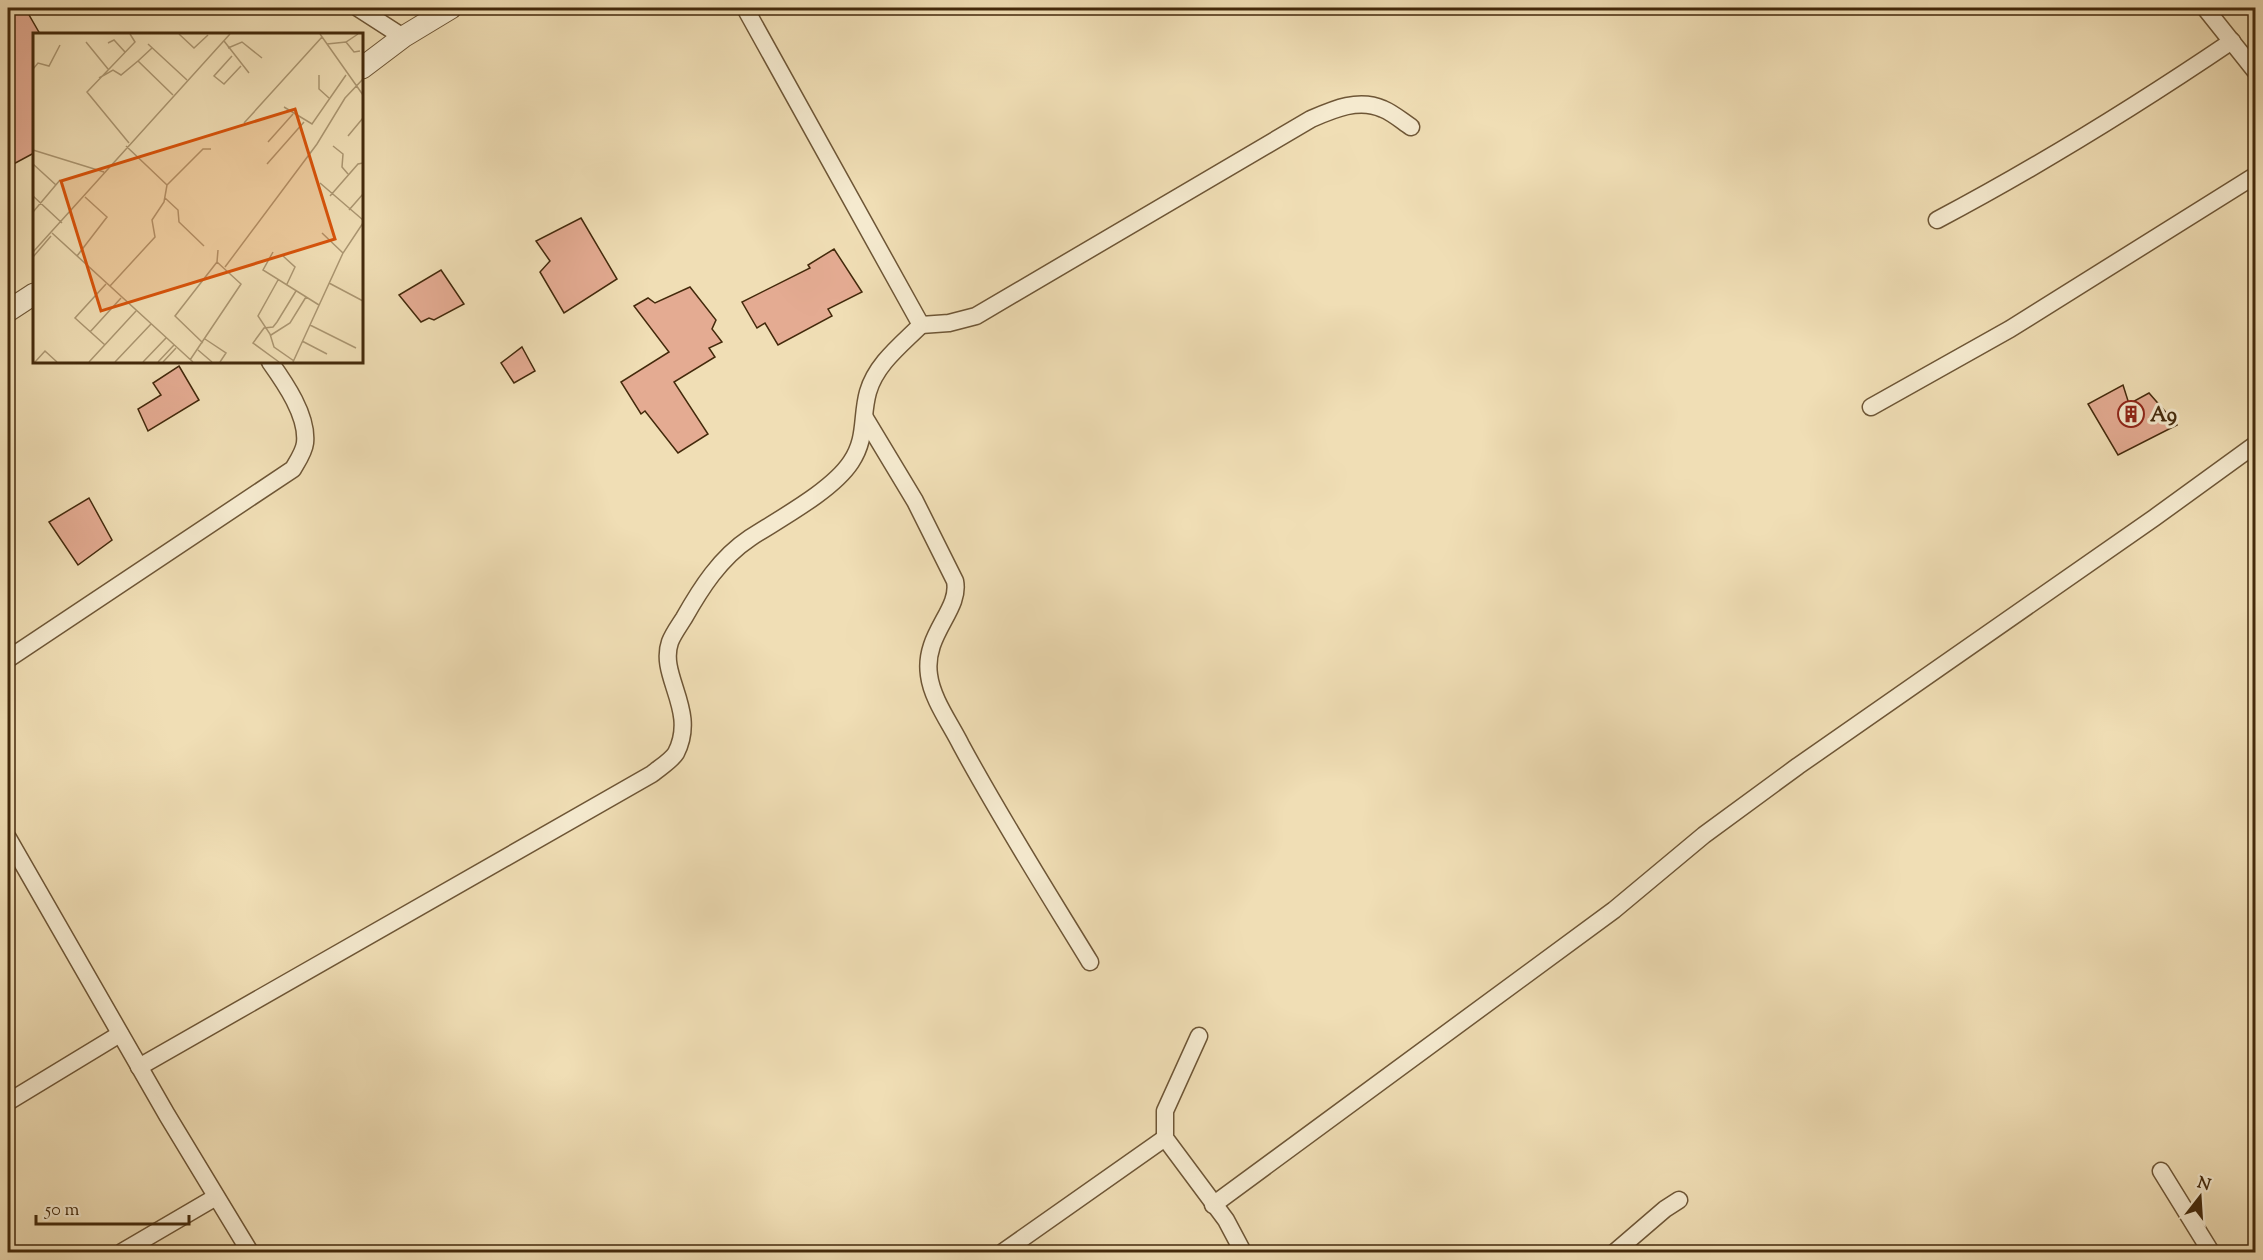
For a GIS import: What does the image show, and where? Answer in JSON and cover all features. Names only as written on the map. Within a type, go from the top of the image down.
[{"type":"street","points":[[358,8],[403,38]]},
{"type":"street","points":[[363,67],[403,38],[451,8]]},
{"type":"street","points":[[745,8],[921,325]]},
{"type":"street","points":[[2205,8],[2256,72]]},
{"type":"street","points":[[1937,220],[2012,180],[2142,102],[2232,41]]},
{"type":"street","points":[[139,1066],[652,774],[675,754],[681,735],[683,711],[669,665],[670,643],[698,594],[714,570],[731,553],[828,485],[851,463],[862,440],[868,393],[878,369],[891,353],[921,325],[949,323],[976,316],[1311,118],[1337,108],[1362,104],[1383,108],[1411,127]]},
{"type":"street","points":[[1871,407],[2010,329],[2256,175]]},
{"type":"street","points":[[8,311],[33,295]]},
{"type":"street","points":[[8,659],[293,469],[305,445],[303,425],[289,389],[271,363]]},
{"type":"street","points":[[865,418],[915,501],[955,580],[957,591],[954,602],[933,637],[928,671],[931,688],[974,769],[1090,962]]},
{"type":"street","points":[[1213,1205],[1614,910],[1704,836],[1798,766],[2135,532],[2256,444]]},
{"type":"street","points":[[8,838],[120,1034],[250,1252]]},
{"type":"street","points":[[8,1102],[120,1034]]},
{"type":"street","points":[[1199,1036],[1165,1111],[1165,1138],[1226,1220],[1243,1252]]},
{"type":"street","points":[[1003,1252],[1165,1138]]},
{"type":"street","points":[[2161,1171],[2211,1252]]},
{"type":"street","points":[[122,1252],[216,1197]]},
{"type":"street","points":[[1615,1252],[1665,1209],[1679,1200]]},
{"type":"building","points":[[8,8],[25,8],[39,33],[33,33],[33,154],[8,167]]},
{"type":"building","points":[[581,218],[617,279],[564,313],[540,272],[550,261],[536,241]]},
{"type":"building","points":[[834,249],[862,292],[828,309],[832,316],[778,345],[765,323],[757,328],[742,302],[810,268],[808,265]]},
{"type":"building","points":[[441,270],[464,304],[434,320],[429,318],[421,322],[399,295]]},
{"type":"building","points":[[690,287],[716,320],[712,329],[722,342],[709,348],[715,357],[674,382],[708,434],[678,453],[645,411],[641,414],[621,382],[669,352],[634,306],[648,298],[655,303]]},
{"type":"building","points":[[522,347],[535,371],[514,383],[501,363]]},
{"type":"building","points":[[179,366],[199,400],[148,431],[138,409],[161,395],[153,383]]},
{"type":"building","name":"A9","points":[[2123,385],[2129,404],[2149,393],[2177,425],[2118,455],[2088,404]]},
{"type":"building","points":[[89,498],[112,540],[78,565],[49,522]]},
{"type":"place","name":"A9","points":[[2131,414]]}]
